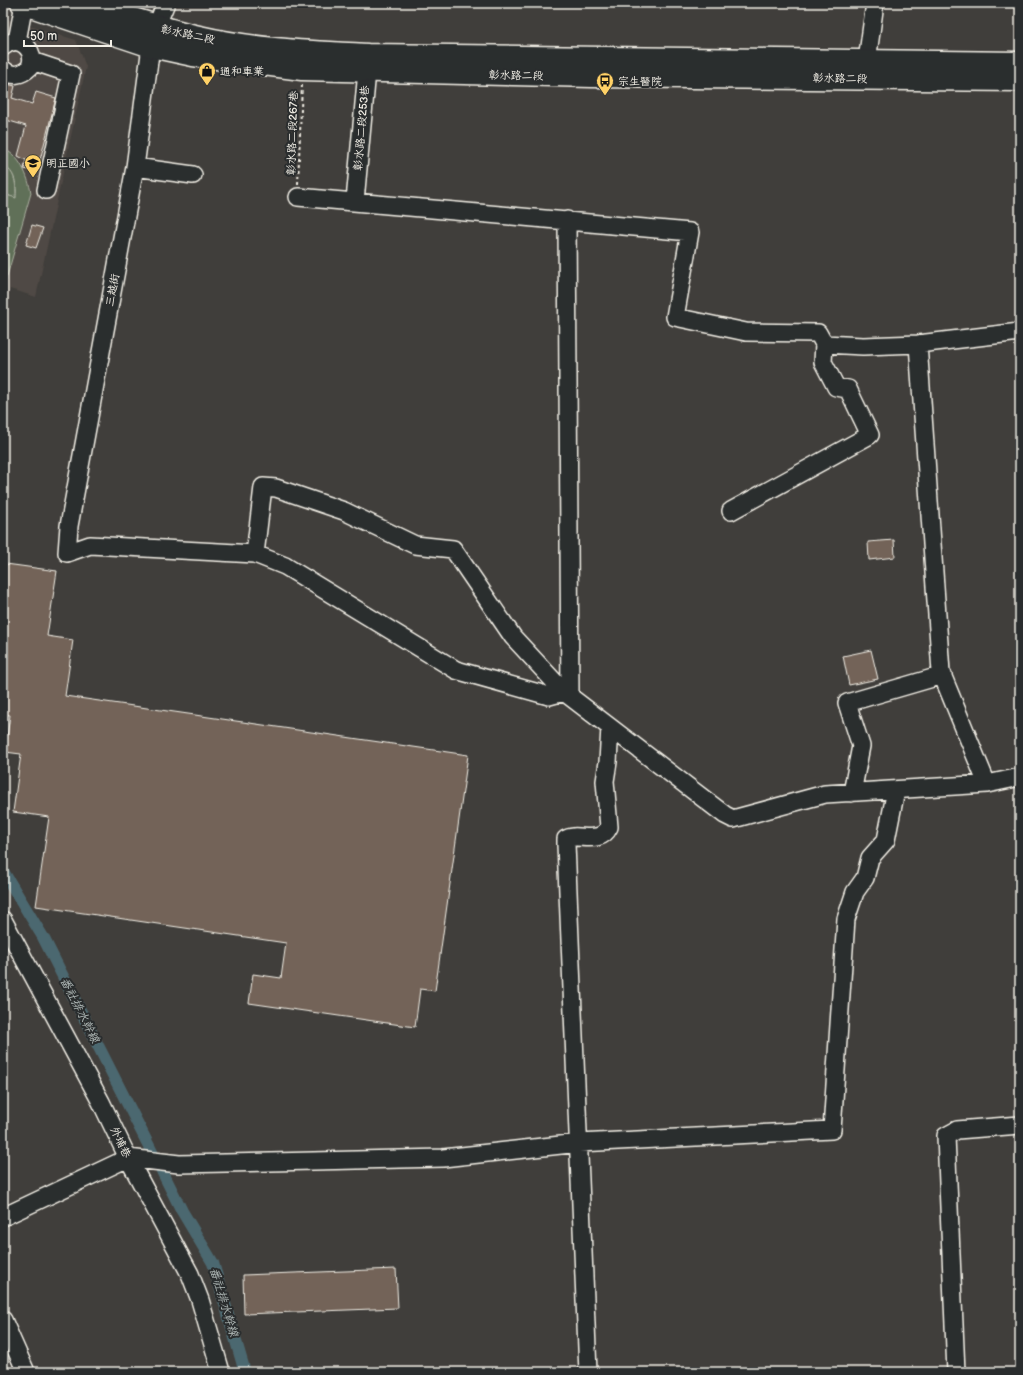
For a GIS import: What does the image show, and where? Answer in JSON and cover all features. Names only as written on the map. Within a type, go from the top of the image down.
[{"type":"main road","name":"彰水路二段","points":[[23,3],[153,36],[200,38],[367,64]]},
{"type":"main road","name":"彰水路二段","points":[[79,3],[193,55],[302,69],[367,64],[592,67],[1020,80]]},
{"type":"main road","name":"彰水路二段","points":[[592,67],[867,61],[1020,63]]},
{"type":"street","points":[[7,74],[15,75],[26,71],[32,61],[30,50],[27,46],[10,44],[23,3]]},
{"type":"street","name":"三越街","points":[[166,3],[153,36],[134,167],[69,526],[67,553],[90,545],[255,554]]},
{"type":"street","points":[[867,61],[875,3]]},
{"type":"street","points":[[32,61],[71,74],[46,190]]},
{"type":"street","name":"彰水路二段253巷","points":[[355,201],[367,64]]},
{"type":"street","points":[[134,167],[193,175]]},
{"type":"street","points":[[298,197],[690,232],[675,317],[746,332],[818,333],[824,344],[823,362],[836,387],[848,389],[870,435],[731,511]]},
{"type":"street","points":[[567,220],[567,694]]},
{"type":"street","points":[[824,344],[863,346],[918,344],[1020,332]]},
{"type":"street","points":[[918,344],[943,675],[987,784]]},
{"type":"street","points":[[567,694],[550,696],[456,670],[285,566],[255,554],[263,487],[276,488],[344,511],[415,545],[453,548],[513,636],[567,694],[725,815],[733,818],[826,794],[987,784],[1020,777]]},
{"type":"street","points":[[852,793],[861,746],[847,703],[943,675]]},
{"type":"street","points":[[588,1372],[566,839],[569,837],[584,839],[600,835],[607,832],[609,827],[605,781],[608,762],[610,728]]},
{"type":"street","points":[[3,1217],[128,1158],[179,1164],[444,1158],[579,1143],[832,1130],[846,919],[855,892],[865,878],[870,858],[886,840],[896,790]]},
{"type":"street","name":"外埔巷","points":[[3,920],[101,1102],[128,1158],[190,1274],[200,1300],[221,1372]]},
{"type":"street","points":[[956,1372],[946,1136],[957,1130],[1020,1125]]},
{"type":"street","points":[[3,1320],[26,1372]]},
{"type":"path","name":"彰水路二段267巷","points":[[298,197],[302,69]]},
{"type":"shaded area","name":"明正國小","points":[[3,18],[76,40],[86,67],[36,297],[10,289],[3,313]]},
{"type":"green space","points":[[3,149],[19,161],[28,180],[31,193],[5,283],[3,285],[3,194],[16,198],[16,184],[11,171],[3,166]]},
{"type":"green space","points":[[3,166],[11,171],[13,175],[16,198],[3,194]]},
{"type":"building","points":[[3,83],[15,86],[12,98],[32,104],[36,92],[56,98],[39,164],[35,163],[33,171],[24,169],[26,160],[18,156],[26,126],[3,119]]},
{"type":"building","points":[[32,225],[43,228],[36,248],[26,245]]},
{"type":"building","points":[[894,540],[895,557],[869,560],[868,542]]},
{"type":"building","points":[[6,564],[57,571],[47,636],[73,640],[65,696],[468,755],[435,991],[420,989],[415,1027],[249,1003],[253,974],[281,978],[286,943],[36,906],[49,817],[13,812],[21,754],[5,752],[10,715],[3,714],[3,584]]},
{"type":"building","points":[[871,650],[878,679],[849,685],[843,656]]},
{"type":"building","points":[[396,1269],[398,1308],[244,1314],[243,1275]]},
{"type":"waterway","name":"番社排水幹線","points":[[3,871],[43,937],[152,1152]]},
{"type":"waterway","name":"番社排水幹線","points":[[162,1171],[182,1211],[213,1263],[245,1372]]},
{"type":"place","name":"通和車業","points":[[207,86]]},
{"type":"place","name":"宗生醫院","points":[[605,96]]},
{"type":"place","name":"明正國小","points":[[33,178]]}]
